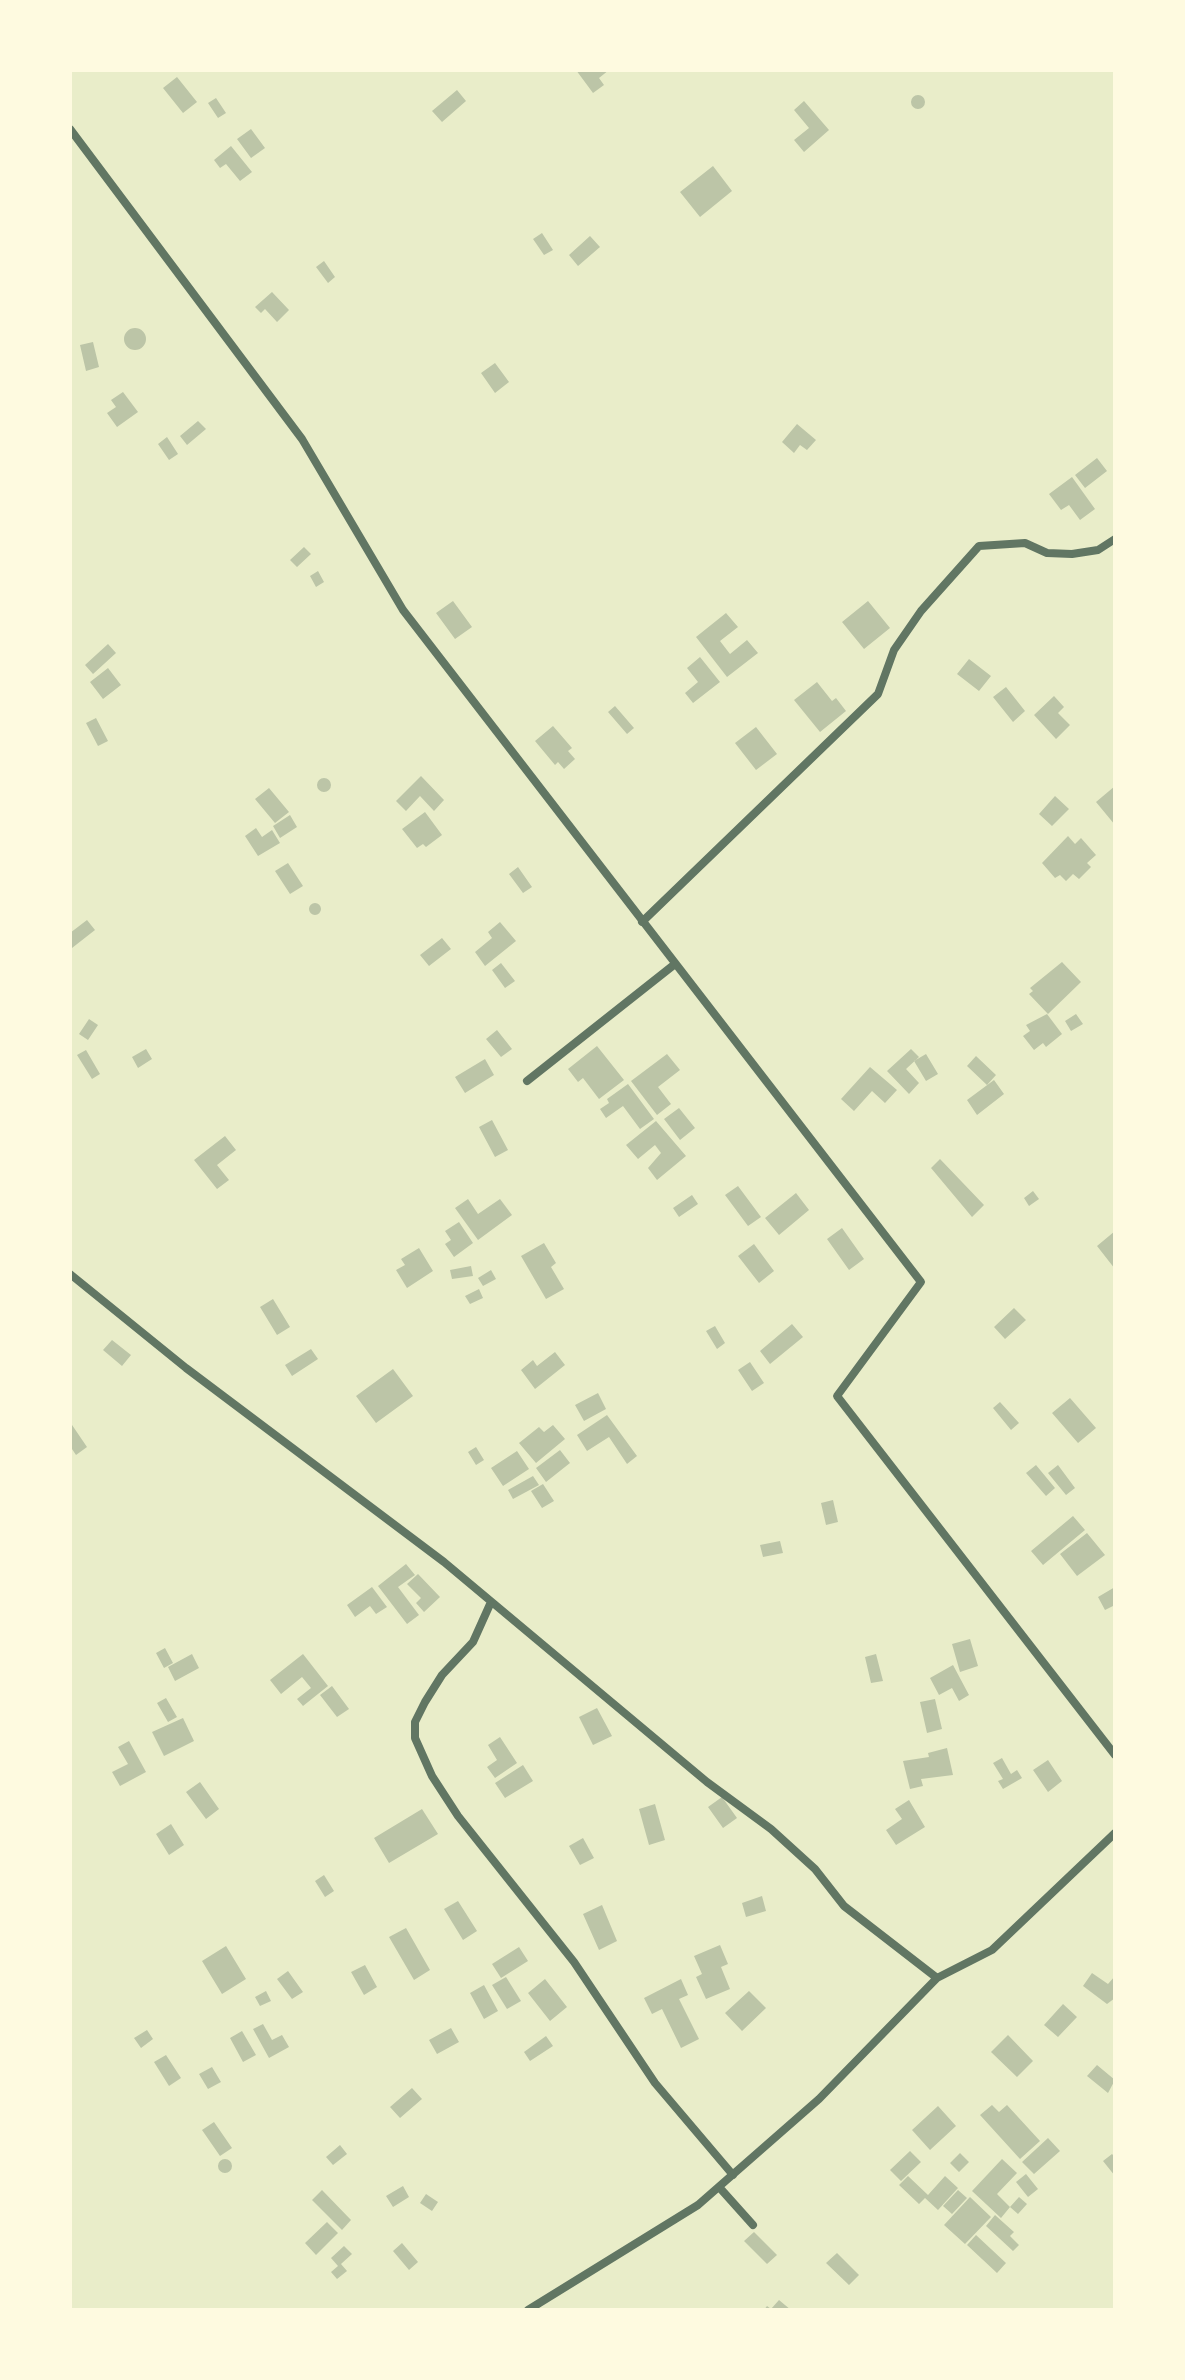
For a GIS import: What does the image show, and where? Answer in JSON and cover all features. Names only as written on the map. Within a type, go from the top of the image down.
[{"type":"street","points":[[70,129],[302,439],[403,610],[921,1282],[837,1396],[1115,1755]]},
{"type":"street","points":[[642,922],[878,694],[894,650],[921,611],[979,546],[1025,543],[1047,553],[1072,554],[1098,550],[1115,539]]},
{"type":"street","points":[[527,1081],[675,964]]},
{"type":"street","points":[[70,1274],[186,1368],[399,1526],[695,1772],[771,1829],[815,1869],[844,1906],[937,1978]]},
{"type":"street","points":[[491,1602],[473,1642],[442,1675],[425,1702],[415,1722],[415,1738],[458,1816],[574,1962],[655,2083],[733,2175]]},
{"type":"street","points":[[528,2310],[698,2205],[819,2099],[937,1978],[992,1950],[1115,1833]]},
{"type":"street","points":[[719,2187],[753,2225]]},
{"type":"building","points":[[576,70],[609,70],[599,78],[604,85],[593,93]]},
{"type":"building","points":[[177,77],[197,102],[183,113],[163,88]]},
{"type":"building","points":[[457,90],[466,101],[442,122],[432,111]]},
{"type":"building","points":[[918,95],[925,102],[918,109],[911,102]]},
{"type":"building","points":[[216,98],[226,113],[218,118],[208,103]]},
{"type":"building","points":[[804,101],[829,130],[804,152],[794,140],[809,128],[794,110]]},
{"type":"building","points":[[251,129],[265,148],[251,158],[237,139]]},
{"type":"building","points":[[231,146],[252,172],[240,181],[226,164],[220,168],[214,160]]},
{"type":"building","points":[[713,166],[732,191],[700,217],[680,192]]},
{"type":"building","points":[[542,233],[553,250],[544,255],[533,239]]},
{"type":"building","points":[[590,236],[600,247],[578,266],[569,255]]},
{"type":"building","points":[[324,261],[335,277],[328,283],[316,267]]},
{"type":"building","points":[[272,292],[289,310],[277,322],[265,309],[261,313],[255,307]]},
{"type":"building","points":[[135,328],[146,339],[135,350],[124,339]]},
{"type":"building","points":[[93,342],[99,367],[86,371],[80,345]]},
{"type":"building","points":[[495,363],[509,382],[495,393],[481,373]]},
{"type":"building","points":[[123,392],[138,412],[117,427],[107,413],[116,407],[111,400]]},
{"type":"building","points":[[198,421],[206,429],[187,445],[180,436]]},
{"type":"building","points":[[797,424],[816,440],[807,450],[800,445],[794,453],[782,442]]},
{"type":"building","points":[[167,437],[178,454],[169,460],[158,444]]},
{"type":"building","points":[[1097,458],[1107,471],[1085,488],[1075,475]]},
{"type":"building","points":[[1072,477],[1095,509],[1080,520],[1069,505],[1061,510],[1049,494]]},
{"type":"building","points":[[304,547],[311,554],[297,567],[290,560]]},
{"type":"building","points":[[318,571],[324,582],[316,587],[310,576]]},
{"type":"building","points":[[453,601],[472,627],[455,639],[436,613]]},
{"type":"building","points":[[868,601],[890,628],[864,649],[842,622]]},
{"type":"building","points":[[726,613],[738,627],[720,641],[730,654],[747,640],[758,653],[727,677],[696,637]]},
{"type":"building","points":[[108,644],[116,653],[93,674],[85,665]]},
{"type":"building","points":[[700,657],[720,682],[693,703],[685,693],[698,682],[687,668]]},
{"type":"building","points":[[969,659],[991,676],[979,691],[957,674]]},
{"type":"building","points":[[108,668],[121,685],[103,699],[90,682]]},
{"type":"building","points":[[817,682],[832,701],[836,698],[846,711],[820,732],[794,700]]},
{"type":"building","points":[[1006,687],[1025,711],[1013,722],[993,697]]},
{"type":"building","points":[[1054,696],[1064,707],[1058,713],[1070,725],[1056,739],[1034,715]]},
{"type":"building","points":[[615,706],[634,728],[627,734],[608,712]]},
{"type":"building","points":[[96,718],[108,741],[98,746],[86,723]]},
{"type":"building","points":[[553,726],[572,748],[568,751],[575,759],[564,769],[558,762],[555,765],[535,741]]},
{"type":"building","points":[[756,727],[777,754],[756,770],[735,743]]},
{"type":"building","points":[[421,776],[444,800],[434,811],[420,796],[406,811],[396,801]]},
{"type":"building","points":[[324,778],[331,785],[324,792],[317,785]]},
{"type":"building","points":[[1115,786],[1115,825],[1096,802]]},
{"type":"building","points":[[269,788],[289,812],[275,823],[255,799]]},
{"type":"building","points":[[1055,796],[1069,809],[1052,826],[1039,814]]},
{"type":"building","points":[[425,812],[442,835],[426,847],[423,844],[417,848],[402,829]]},
{"type":"building","points":[[290,815],[297,827],[280,838],[273,826]]},
{"type":"building","points":[[256,828],[262,837],[272,830],[280,843],[258,856],[245,836]]},
{"type":"building","points":[[1068,836],[1075,844],[1081,838],[1096,855],[1087,863],[1091,867],[1079,879],[1073,874],[1066,881],[1060,875],[1055,878],[1042,863]]},
{"type":"building","points":[[288,863],[303,886],[290,894],[275,871]]},
{"type":"building","points":[[518,867],[532,887],[523,893],[509,874]]},
{"type":"building","points":[[310,904],[320,904],[320,914],[310,914]]},
{"type":"building","points":[[87,920],[95,930],[72,948],[70,933]]},
{"type":"building","points":[[500,922],[516,941],[485,966],[475,952],[492,938],[488,932]]},
{"type":"building","points":[[442,938],[451,949],[429,966],[420,955]]},
{"type":"building","points":[[1062,962],[1081,982],[1048,1014],[1029,994],[1033,991],[1030,988]]},
{"type":"building","points":[[501,963],[515,981],[505,988],[492,970]]},
{"type":"building","points":[[1047,1014],[1062,1034],[1046,1047],[1043,1043],[1034,1050],[1023,1036],[1030,1031],[1026,1025]]},
{"type":"building","points":[[1076,1014],[1083,1024],[1071,1031],[1065,1021]]},
{"type":"building","points":[[89,1019],[98,1025],[88,1040],[79,1034]]},
{"type":"building","points":[[497,1030],[512,1049],[501,1057],[486,1039]]},
{"type":"building","points":[[597,1046],[624,1080],[599,1099],[583,1078],[578,1082],[568,1069]]},
{"type":"building","points":[[146,1049],[152,1059],[138,1068],[132,1057]]},
{"type":"building","points":[[911,1049],[919,1057],[906,1069],[919,1083],[909,1094],[887,1071]]},
{"type":"building","points":[[86,1050],[100,1074],[92,1079],[77,1055]]},
{"type":"building","points":[[667,1054],[680,1070],[658,1087],[671,1104],[657,1115],[631,1081]]},
{"type":"building","points":[[926,1054],[938,1074],[926,1081],[914,1061]]},
{"type":"building","points":[[976,1056],[996,1075],[987,1085],[967,1066]]},
{"type":"building","points":[[485,1059],[494,1075],[465,1093],[455,1077]]},
{"type":"building","points":[[870,1067],[897,1090],[885,1103],[872,1091],[854,1111],[841,1099]]},
{"type":"building","points":[[994,1080],[1004,1094],[977,1115],[967,1100]]},
{"type":"building","points":[[628,1084],[654,1119],[640,1129],[623,1106],[606,1118],[600,1109],[609,1103],[607,1099]]},
{"type":"building","points":[[679,1108],[695,1128],[680,1140],[664,1119]]},
{"type":"building","points":[[492,1120],[508,1150],[495,1157],[479,1127]]},
{"type":"building","points":[[656,1121],[686,1156],[657,1180],[648,1168],[661,1153],[655,1145],[638,1159],[626,1145]]},
{"type":"building","points":[[225,1136],[236,1150],[217,1165],[229,1180],[217,1189],[194,1160]]},
{"type":"building","points":[[940,1159],[984,1205],[972,1217],[931,1168]]},
{"type":"building","points":[[738,1186],[761,1217],[748,1226],[725,1195]]},
{"type":"building","points":[[1033,1191],[1039,1199],[1029,1206],[1024,1198]]},
{"type":"building","points":[[796,1193],[809,1210],[779,1235],[765,1218]]},
{"type":"building","points":[[692,1195],[698,1204],[679,1217],[673,1208]]},
{"type":"building","points":[[468,1199],[478,1214],[500,1199],[512,1215],[478,1240],[455,1208]]},
{"type":"building","points":[[459,1222],[473,1243],[454,1257],[445,1244],[451,1240],[445,1231]]},
{"type":"building","points":[[842,1228],[864,1259],[849,1270],[827,1239]]},
{"type":"building","points":[[1115,1231],[1115,1269],[1097,1246]]},
{"type":"building","points":[[544,1243],[556,1263],[551,1267],[564,1289],[546,1299],[521,1256]]},
{"type":"building","points":[[754,1244],[774,1271],[759,1283],[738,1256]]},
{"type":"building","points":[[419,1248],[433,1271],[407,1288],[396,1270],[405,1265],[401,1259]]},
{"type":"building","points":[[471,1266],[473,1276],[452,1279],[450,1270]]},
{"type":"building","points":[[491,1270],[496,1279],[483,1286],[478,1278]]},
{"type":"building","points":[[479,1289],[483,1298],[470,1304],[465,1296]]},
{"type":"building","points":[[273,1299],[290,1327],[277,1335],[260,1307]]},
{"type":"building","points":[[1014,1308],[1026,1320],[1005,1339],[994,1327]]},
{"type":"building","points":[[792,1324],[803,1337],[770,1364],[760,1351]]},
{"type":"building","points":[[715,1326],[725,1343],[717,1349],[706,1331]]},
{"type":"building","points":[[112,1340],[131,1355],[122,1366],[103,1350]]},
{"type":"building","points":[[311,1349],[318,1359],[292,1376],[285,1365]]},
{"type":"building","points":[[555,1352],[565,1365],[535,1389],[521,1370],[533,1360],[537,1366]]},
{"type":"building","points":[[750,1362],[764,1383],[752,1391],[738,1370]]},
{"type":"building","points":[[393,1369],[413,1396],[376,1423],[356,1396]]},
{"type":"building","points":[[598,1393],[606,1409],[584,1421],[575,1405]]},
{"type":"building","points":[[1070,1398],[1096,1428],[1078,1443],[1052,1413]]},
{"type":"building","points":[[1000,1402],[1019,1423],[1011,1430],[993,1408]]},
{"type":"building","points":[[607,1415],[637,1456],[627,1464],[609,1437],[587,1451],[577,1435]]},
{"type":"building","points":[[70,1422],[87,1447],[76,1455],[70,1446]]},
{"type":"building","points":[[553,1425],[565,1439],[536,1463],[519,1443],[539,1427],[544,1432]]},
{"type":"building","points":[[476,1447],[484,1460],[476,1465],[468,1452]]},
{"type":"building","points":[[560,1450],[570,1463],[546,1482],[536,1468]]},
{"type":"building","points":[[517,1451],[529,1469],[503,1486],[491,1468]]},
{"type":"building","points":[[1036,1465],[1055,1488],[1046,1496],[1026,1473]]},
{"type":"building","points":[[1058,1465],[1075,1488],[1066,1495],[1048,1473]]},
{"type":"building","points":[[533,1476],[539,1485],[513,1499],[508,1490]]},
{"type":"building","points":[[543,1484],[554,1501],[542,1508],[531,1491]]},
{"type":"building","points":[[833,1500],[838,1522],[826,1525],[821,1503]]},
{"type":"building","points":[[1073,1516],[1085,1530],[1043,1565],[1031,1551]]},
{"type":"building","points":[[1087,1533],[1105,1555],[1077,1576],[1060,1554]]},
{"type":"building","points":[[780,1541],[783,1553],[763,1557],[760,1545]]},
{"type":"building","points":[[406,1564],[415,1575],[398,1587],[419,1615],[407,1624],[378,1586]]},
{"type":"building","points":[[418,1574],[440,1597],[424,1612],[416,1603],[421,1598],[407,1584]]},
{"type":"building","points":[[372,1587],[387,1607],[376,1614],[370,1606],[355,1617],[347,1605]]},
{"type":"building","points":[[1115,1587],[1115,1605],[1105,1610],[1098,1597]]},
{"type":"building","points":[[970,1639],[978,1666],[960,1672],[952,1644]]},
{"type":"building","points":[[165,1648],[173,1663],[164,1668],[156,1653]]},
{"type":"building","points":[[192,1654],[199,1668],[175,1681],[168,1667]]},
{"type":"building","points":[[303,1654],[328,1686],[303,1706],[297,1699],[311,1688],[302,1677],[281,1694],[270,1680]]},
{"type":"building","points":[[876,1654],[883,1681],[871,1683],[865,1657]]},
{"type":"building","points":[[953,1665],[969,1695],[959,1701],[952,1688],[939,1695],[930,1678]]},
{"type":"building","points":[[332,1686],[349,1709],[337,1717],[320,1695]]},
{"type":"building","points":[[166,1698],[177,1717],[168,1722],[157,1703]]},
{"type":"building","points":[[935,1699],[942,1729],[927,1733],[920,1702]]},
{"type":"building","points":[[597,1708],[612,1736],[593,1745],[579,1717]]},
{"type":"building","points":[[183,1718],[194,1741],[164,1756],[152,1732]]},
{"type":"building","points":[[500,1737],[517,1763],[495,1778],[487,1767],[497,1760],[488,1745]]},
{"type":"building","points":[[129,1741],[146,1772],[120,1786],[112,1772],[128,1764],[118,1747]]},
{"type":"building","points":[[947,1748],[953,1775],[921,1779],[923,1786],[910,1789],[903,1761],[929,1757],[928,1753]]},
{"type":"building","points":[[1002,1758],[1011,1774],[1017,1770],[1022,1778],[1003,1789],[998,1781],[1003,1779],[993,1763]]},
{"type":"building","points":[[1048,1760],[1062,1781],[1048,1792],[1033,1770]]},
{"type":"building","points":[[523,1765],[533,1781],[505,1798],[495,1783]]},
{"type":"building","points":[[200,1782],[219,1809],[206,1819],[186,1792]]},
{"type":"building","points":[[722,1797],[737,1818],[723,1828],[708,1807]]},
{"type":"building","points":[[909,1800],[925,1827],[896,1845],[886,1830],[902,1819],[895,1809]]},
{"type":"building","points":[[655,1804],[665,1840],[649,1845],[639,1809]]},
{"type":"building","points":[[422,1809],[438,1834],[389,1863],[374,1838]]},
{"type":"building","points":[[171,1824],[184,1845],[169,1855],[156,1834]]},
{"type":"building","points":[[583,1838],[594,1858],[580,1865],[569,1846]]},
{"type":"building","points":[[324,1875],[334,1891],[325,1897],[315,1881]]},
{"type":"building","points":[[762,1896],[766,1911],[746,1917],[742,1903]]},
{"type":"building","points":[[458,1901],[477,1931],[463,1940],[444,1909]]},
{"type":"building","points":[[602,1905],[617,1941],[599,1950],[583,1914]]},
{"type":"building","points":[[406,1928],[430,1970],[414,1980],[389,1937]]},
{"type":"building","points":[[720,1945],[728,1964],[721,1967],[730,1989],[706,1999],[696,1977],[702,1974],[694,1956]]},
{"type":"building","points":[[226,1946],[246,1979],[222,1994],[202,1961]]},
{"type":"building","points":[[519,1947],[528,1961],[501,1978],[492,1964]]},
{"type":"building","points":[[365,1965],[377,1987],[364,1995],[351,1972]]},
{"type":"building","points":[[288,1971],[303,1992],[292,1999],[277,1979]]},
{"type":"building","points":[[1092,1973],[1108,1984],[1115,1976],[1115,1998],[1107,2004],[1083,1986]]},
{"type":"building","points":[[506,1977],[521,2001],[507,2009],[492,1985]]},
{"type":"building","points":[[545,1979],[567,2007],[550,2021],[528,1993]]},
{"type":"building","points":[[681,1979],[688,1995],[679,1999],[699,2039],[681,2048],[662,2009],[652,2014],[644,1998]]},
{"type":"building","points":[[484,1985],[498,2011],[484,2019],[470,1993]]},
{"type":"building","points":[[266,1991],[271,2001],[260,2006],[255,1997]]},
{"type":"building","points":[[749,1991],[766,2008],[742,2031],[725,2013]]},
{"type":"building","points":[[1063,2004],[1077,2017],[1058,2037],[1044,2025]]},
{"type":"building","points":[[263,2024],[272,2040],[282,2035],[289,2047],[269,2058],[253,2029]]},
{"type":"building","points":[[451,2028],[459,2042],[437,2054],[429,2040]]},
{"type":"building","points":[[147,2030],[153,2039],[141,2048],[134,2038]]},
{"type":"building","points":[[242,2031],[256,2055],[243,2062],[230,2038]]},
{"type":"building","points":[[1008,2035],[1033,2061],[1017,2077],[991,2052]]},
{"type":"building","points":[[546,2036],[553,2046],[530,2061],[524,2052]]},
{"type":"building","points":[[166,2055],[181,2078],[169,2086],[154,2062]]},
{"type":"building","points":[[1097,2065],[1115,2080],[1108,2093],[1087,2076]]},
{"type":"building","points":[[212,2067],[221,2082],[208,2089],[199,2074]]},
{"type":"building","points":[[412,2088],[422,2099],[400,2118],[390,2107]]},
{"type":"building","points":[[992,2105],[999,2112],[1007,2105],[1040,2141],[1020,2159],[980,2115]]},
{"type":"building","points":[[938,2106],[956,2126],[930,2150],[912,2130]]},
{"type":"building","points":[[214,2122],[232,2148],[220,2156],[202,2130]]},
{"type":"building","points":[[1048,2138],[1060,2151],[1034,2174],[1022,2162]]},
{"type":"building","points":[[340,2145],[347,2154],[333,2165],[326,2157]]},
{"type":"building","points":[[910,2151],[921,2162],[901,2181],[890,2170]]},
{"type":"building","points":[[960,2153],[969,2162],[959,2172],[950,2163]]},
{"type":"building","points":[[1112,2154],[1115,2157],[1115,2176],[1103,2161]]},
{"type":"building","points":[[225,2159],[232,2166],[225,2173],[218,2166]]},
{"type":"building","points":[[1002,2159],[1017,2173],[997,2194],[1010,2207],[1001,2218],[972,2191]]},
{"type":"building","points":[[1026,2174],[1038,2189],[1028,2197],[1016,2182]]},
{"type":"building","points":[[908,2176],[928,2195],[945,2176],[958,2188],[938,2210],[925,2198],[919,2204],[899,2185]]},
{"type":"building","points":[[403,2186],[409,2197],[393,2207],[386,2196]]},
{"type":"building","points":[[322,2190],[351,2220],[342,2230],[312,2200]]},
{"type":"building","points":[[958,2190],[967,2198],[952,2214],[943,2206]]},
{"type":"building","points":[[426,2194],[438,2202],[432,2211],[420,2203]]},
{"type":"building","points":[[970,2197],[991,2217],[965,2244],[944,2225]]},
{"type":"building","points":[[1019,2197],[1027,2204],[1018,2214],[1010,2207]]},
{"type":"building","points":[[995,2215],[1014,2232],[1010,2236],[1019,2245],[1013,2251],[986,2226]]},
{"type":"building","points":[[327,2222],[338,2233],[316,2255],[305,2243]]},
{"type":"building","points":[[754,2232],[777,2255],[767,2264],[744,2241]]},
{"type":"building","points":[[976,2235],[1006,2263],[997,2273],[967,2245]]},
{"type":"building","points":[[402,2243],[418,2262],[409,2270],[393,2251]]},
{"type":"building","points":[[344,2246],[352,2254],[341,2264],[347,2271],[337,2279],[331,2272],[338,2266],[331,2258]]},
{"type":"building","points":[[837,2253],[859,2275],[849,2285],[826,2263]]},
{"type":"building","points":[[779,2300],[791,2310],[764,2310],[767,2306],[771,2309]]}]
